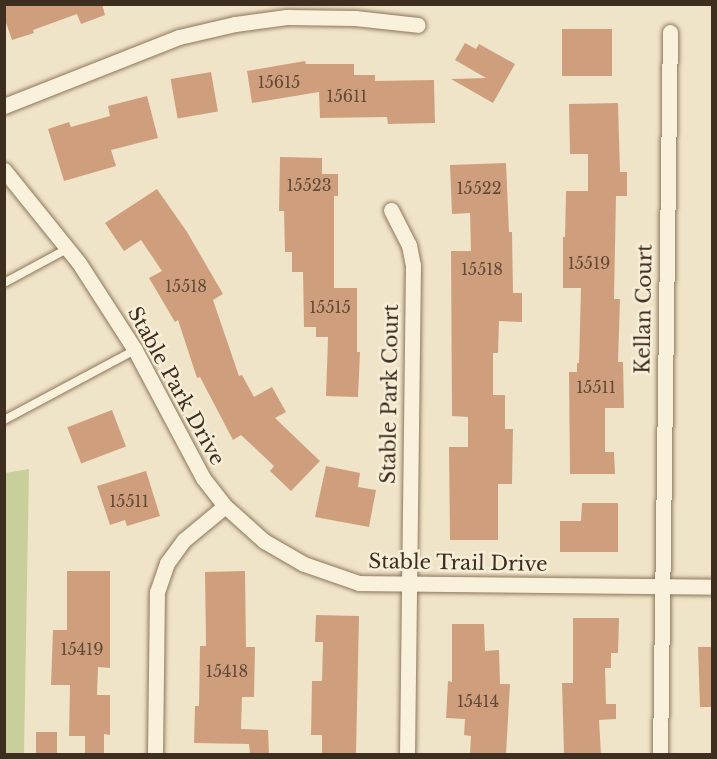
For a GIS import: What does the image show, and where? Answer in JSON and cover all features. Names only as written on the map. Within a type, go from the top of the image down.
[{"type":"street","points":[[4,106],[179,36],[235,24],[287,17],[344,18],[418,25]]},
{"type":"street","name":"Kellan Court","points":[[660,754],[669,32]]},
{"type":"street","name":"Stable Park Drive","points":[[4,170],[67,249],[135,350],[202,478],[225,506]]},
{"type":"street","name":"Stable Park Court","points":[[391,210],[409,245],[412,265],[407,754]]},
{"type":"street","points":[[156,754],[158,592],[167,563],[184,540],[225,506]]},
{"type":"street","name":"Stable Trail Drive","points":[[225,506],[264,541],[304,564],[359,583],[712,587]]},
{"type":"lane","points":[[4,283],[67,249]]},
{"type":"lane","points":[[4,420],[135,350]]},
{"type":"green space","points":[[29,469],[24,754],[5,754],[5,473]]},
{"type":"building","points":[[13,4],[102,4],[105,15],[81,24],[77,14],[12,40],[4,17],[4,7]]},
{"type":"building","points":[[562,29],[612,29],[612,76],[562,76]]},
{"type":"building","points":[[465,43],[476,49],[479,44],[515,64],[493,103],[451,79],[486,78],[455,60]]},
{"type":"building","points":[[305,61],[306,64],[354,64],[354,75],[375,75],[375,81],[434,80],[435,123],[388,124],[387,117],[320,118],[319,92],[252,103],[247,71]]},
{"type":"building","points":[[211,72],[218,111],[178,119],[171,79]]},
{"type":"building","points":[[147,96],[158,138],[111,150],[116,166],[64,181],[48,129],[69,122],[71,127],[110,116],[108,106]]},
{"type":"building","points":[[618,103],[620,172],[627,172],[627,196],[616,196],[614,299],[620,299],[618,362],[623,362],[624,408],[605,408],[605,452],[614,452],[615,474],[570,474],[569,372],[577,372],[577,363],[579,363],[581,288],[563,288],[563,237],[565,237],[566,191],[588,191],[588,154],[570,154],[569,104]]},
{"type":"building","points":[[280,157],[322,158],[322,174],[338,174],[338,196],[334,196],[334,288],[357,288],[357,352],[360,352],[358,397],[326,396],[328,337],[316,337],[316,327],[304,327],[303,272],[292,272],[292,252],[285,252],[284,211],[279,211]]},
{"type":"building","points":[[506,163],[509,232],[512,232],[513,293],[522,293],[522,322],[499,321],[498,353],[493,353],[493,395],[505,395],[505,429],[513,429],[512,484],[498,484],[498,540],[450,540],[449,447],[468,447],[468,417],[452,416],[451,251],[471,251],[470,213],[452,214],[450,165]]},
{"type":"building","points":[[157,189],[187,232],[223,294],[213,300],[239,376],[242,375],[254,397],[272,387],[286,412],[275,418],[320,461],[291,491],[270,471],[274,466],[241,435],[233,440],[200,377],[197,378],[178,320],[175,322],[149,278],[162,271],[141,240],[124,251],[105,223]]},
{"type":"building","points":[[112,410],[126,446],[81,464],[67,427]]},
{"type":"building","points":[[326,466],[360,473],[358,487],[376,490],[369,527],[315,517]]},
{"type":"building","points":[[146,471],[160,516],[127,526],[125,520],[110,525],[97,486]]},
{"type":"building","points":[[582,503],[618,503],[618,552],[560,552],[560,521],[581,521]]},
{"type":"building","points":[[67,571],[110,571],[110,668],[98,667],[97,695],[110,695],[110,735],[104,734],[104,753],[85,753],[85,736],[69,736],[70,685],[51,685],[53,630],[67,630]]},
{"type":"building","points":[[245,571],[246,647],[255,647],[254,697],[242,697],[241,729],[268,730],[269,754],[250,754],[249,744],[194,743],[195,706],[199,706],[200,646],[206,646],[205,572]]},
{"type":"building","points":[[316,615],[359,616],[356,754],[322,754],[322,735],[311,735],[312,681],[322,681],[323,642],[315,642]]},
{"type":"building","points":[[573,618],[619,618],[618,653],[611,653],[611,668],[605,668],[606,704],[616,704],[616,719],[599,720],[601,754],[564,754],[562,683],[573,683]]},
{"type":"building","points":[[452,624],[484,624],[485,651],[499,650],[500,684],[510,684],[506,754],[470,754],[471,736],[464,735],[465,719],[446,718],[448,681],[452,682]]},
{"type":"building","points":[[698,647],[712,647],[712,707],[700,707]]},
{"type":"building","points":[[36,732],[57,732],[57,753],[36,753]]}]
